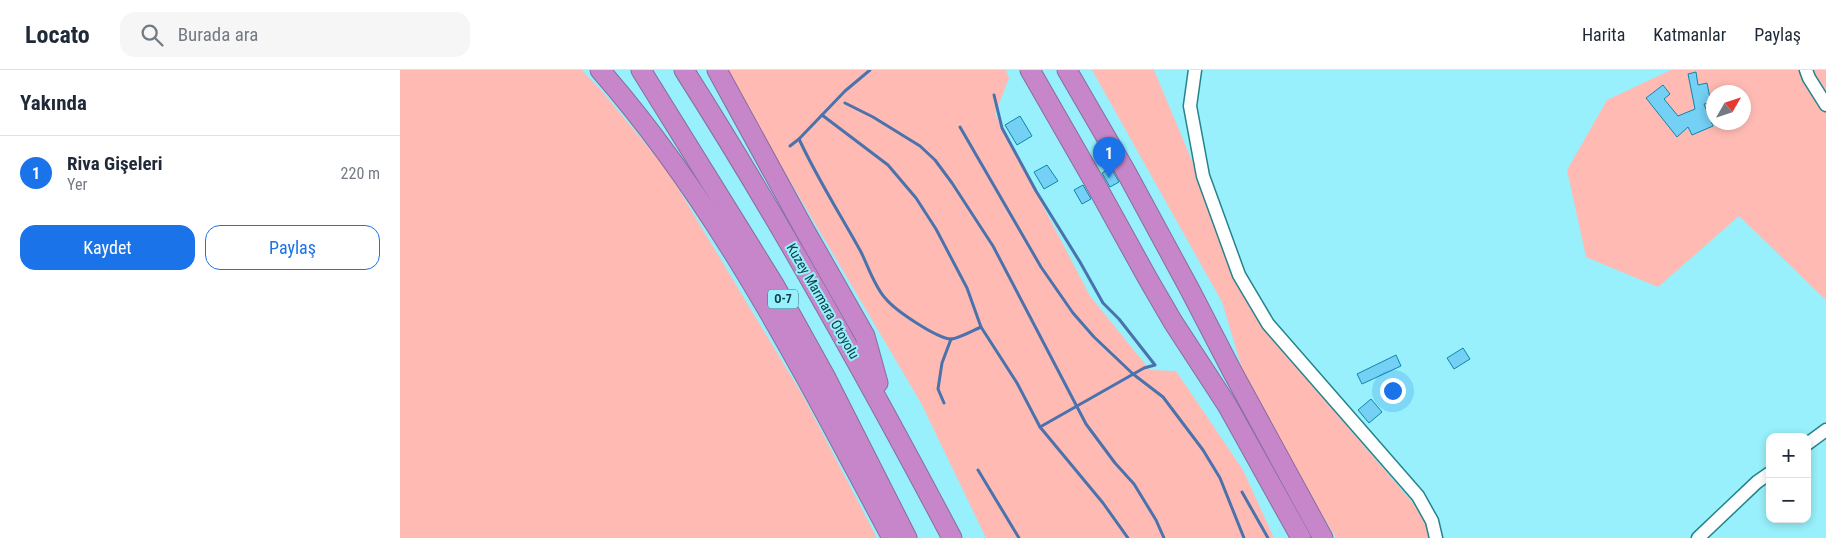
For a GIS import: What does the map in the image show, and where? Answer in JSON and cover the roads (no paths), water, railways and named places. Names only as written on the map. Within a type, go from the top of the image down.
[{"type":"highway","points":[[600,70],[651,132],[686,179],[718,228],[809,382],[892,538]]},
{"type":"highway","name":"O-7","points":[[641,70],[775,286],[825,376],[907,538]]},
{"type":"highway","name":"Kuzey Marmara Otoyolu","points":[[684,70],[775,217],[888,415],[952,538]]},
{"type":"highway","points":[[717,70],[865,336],[888,415]]},
{"type":"highway","points":[[1030,70],[1152,286],[1231,413],[1301,538]]},
{"type":"highway","points":[[1067,70],[1173,258],[1236,381],[1322,538]]},
{"type":"street","points":[[1195,70],[1190,106],[1202,176],[1240,275],[1268,324],[1418,496],[1432,521],[1436,538]]},
{"type":"street","points":[[1806,70],[1826,105]]},
{"type":"street","points":[[1811,441],[1826,430]]},
{"type":"street","points":[[1698,538],[1766,477]]},
{"type":"waterway","points":[[790,146],[845,91],[870,70]]},
{"type":"waterway","points":[[994,95],[1002,128],[1036,191],[1103,303],[1119,319],[1155,365],[1144,368],[1040,427]]},
{"type":"waterway","points":[[845,103],[873,117],[920,146],[935,160],[952,183],[993,246],[1086,424],[1115,463],[1134,484],[1156,520],[1164,538]]},
{"type":"waterway","points":[[822,115],[888,165],[916,198],[936,229],[967,288],[981,327],[1017,383],[1040,427],[1103,503],[1128,538]]},
{"type":"waterway","points":[[960,127],[1041,267],[1073,313],[1094,337],[1133,374],[1163,397],[1203,450],[1220,478],[1244,538]]},
{"type":"waterway","points":[[799,139],[861,252],[875,283],[886,299],[916,323],[943,337],[956,338],[981,327]]},
{"type":"waterway","points":[[944,403],[938,389],[942,363],[951,339]]},
{"type":"waterway","points":[[978,470],[1019,538]]},
{"type":"waterway","points":[[1242,492],[1268,538]]},
{"type":"place","name":"Riva Gişeleri","points":[[1109,178]]}]
